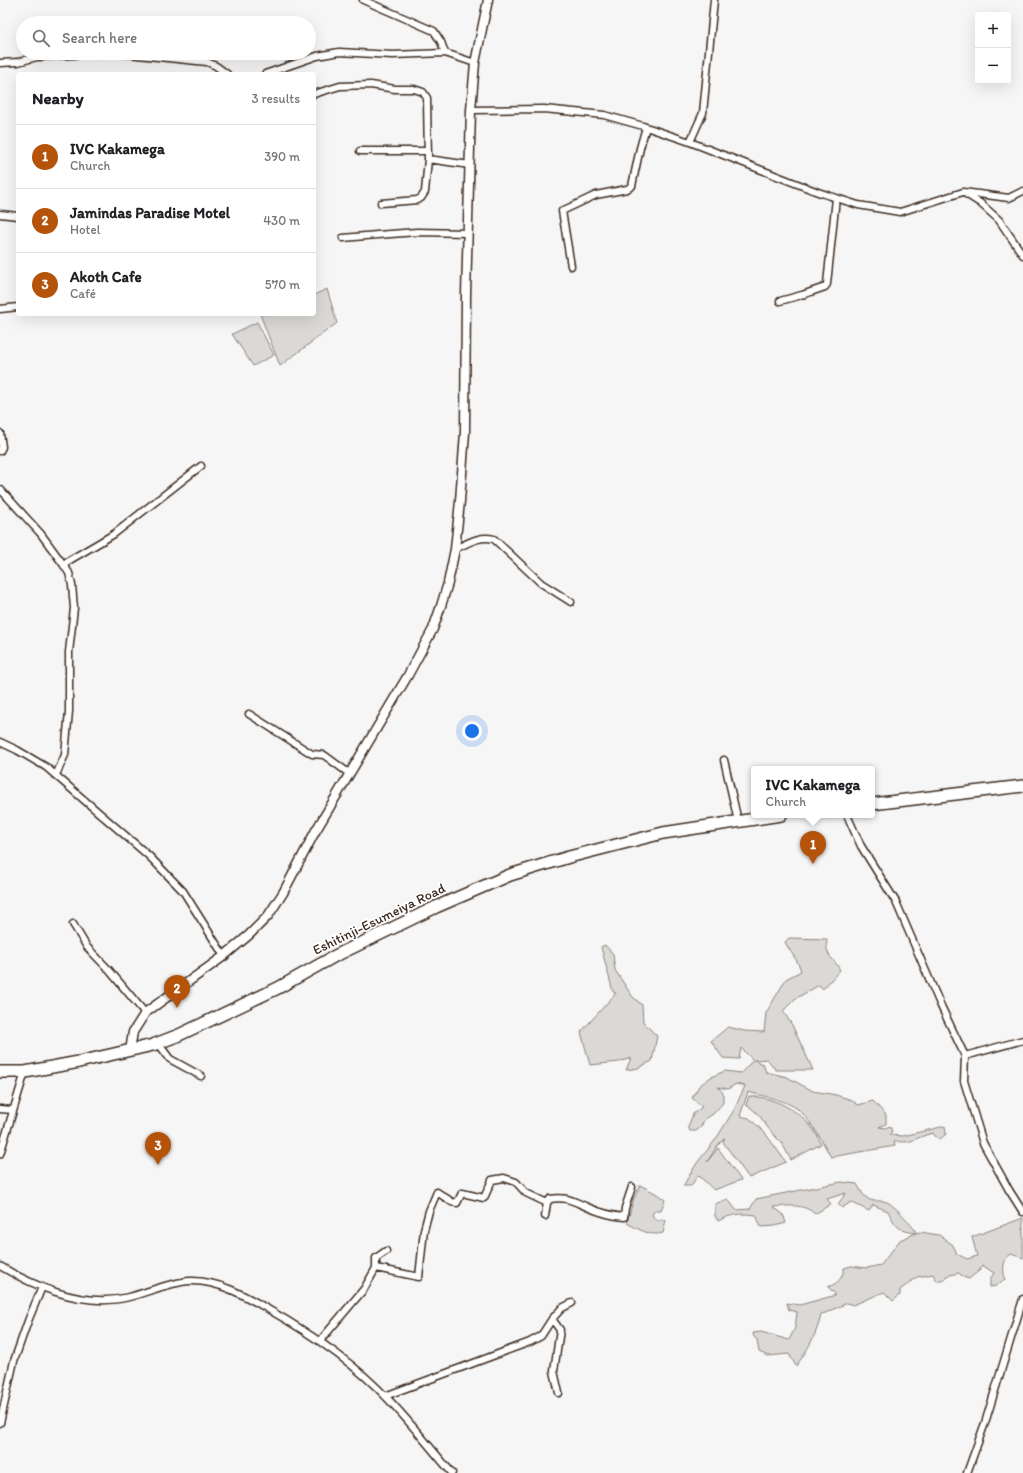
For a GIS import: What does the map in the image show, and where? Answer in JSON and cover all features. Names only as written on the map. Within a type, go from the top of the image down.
[{"type":"highway","points":[[875,804],[1023,786]]},
{"type":"highway","name":"Eshitinji-Esumeiya Road","points":[[0,1072],[25,1072],[80,1062],[130,1051],[179,1035],[278,988],[335,956],[436,907],[510,875],[569,857],[663,833],[760,818]]},
{"type":"street","points":[[363,0],[434,32],[441,42],[445,53]]},
{"type":"street","points":[[130,1051],[133,1032],[145,1013],[224,956],[250,935],[268,916],[283,893],[315,832],[407,677],[433,629],[448,583],[455,549],[460,501],[465,432],[471,110],[475,63],[488,0]]},
{"type":"street","points":[[690,142],[703,114],[714,0]]},
{"type":"street","points":[[316,56],[339,52],[367,52],[392,55],[445,53],[475,63]]},
{"type":"street","points":[[0,63],[26,60]]},
{"type":"street","points":[[187,60],[207,62],[216,66],[224,72]]},
{"type":"street","points":[[271,72],[305,60]]},
{"type":"street","points":[[316,93],[340,86],[371,86],[395,89],[414,89],[423,92],[427,98],[428,159],[425,192],[418,200],[381,203]]},
{"type":"street","points":[[471,110],[544,109],[604,115],[690,142],[836,198],[900,212],[962,192],[1008,198],[1023,191]]},
{"type":"street","points":[[571,266],[562,211],[596,195],[627,189],[632,186],[638,154],[646,127]]},
{"type":"street","points":[[360,151],[428,151]]},
{"type":"street","points":[[428,159],[470,165]]},
{"type":"street","points":[[962,192],[980,203],[999,220],[1023,255]]},
{"type":"street","points":[[780,301],[825,287],[827,284],[836,198]]},
{"type":"street","points":[[0,214],[16,216]]},
{"type":"street","points":[[342,238],[417,232],[468,233]]},
{"type":"street","points":[[0,309],[16,308]]},
{"type":"street","points":[[0,433],[2,447],[0,451]]},
{"type":"street","points":[[63,564],[114,534],[201,466]]},
{"type":"street","points":[[0,489],[41,534],[69,573],[72,585],[74,608],[69,652],[69,711],[65,755],[56,775]]},
{"type":"street","points":[[455,549],[486,536],[494,539],[541,583],[571,602]]},
{"type":"street","points":[[248,714],[312,754],[324,755],[350,774]]},
{"type":"street","points":[[0,742],[23,753],[56,775],[149,856],[183,891],[224,956]]},
{"type":"street","points":[[724,760],[738,821]]},
{"type":"street","points":[[848,818],[861,846],[896,902],[940,1004],[965,1056],[964,1081],[983,1143],[1023,1212]]},
{"type":"street","points":[[73,924],[88,948],[109,970],[145,1013]]},
{"type":"street","points":[[965,1056],[1023,1040]]},
{"type":"street","points":[[158,1043],[170,1058],[201,1076]]},
{"type":"street","points":[[0,1154],[25,1072]]},
{"type":"street","points":[[0,1109],[14,1110]]},
{"type":"street","points":[[376,1268],[419,1277],[424,1230],[436,1192],[452,1202],[457,1203],[462,1193],[484,1198],[492,1180],[504,1178],[516,1182],[526,1193],[547,1203]]},
{"type":"street","points":[[544,1216],[547,1203],[550,1199],[569,1198],[612,1216],[624,1217],[625,1208],[632,1187]]},
{"type":"street","points":[[320,1341],[364,1289],[376,1268],[376,1258],[386,1251]]},
{"type":"street","points":[[0,1266],[42,1287],[75,1297],[107,1300],[128,1298],[189,1281],[216,1284],[251,1299],[304,1329],[349,1364],[385,1396],[452,1473]]},
{"type":"street","points":[[0,1423],[14,1361],[42,1287]]},
{"type":"street","points":[[966,1473],[985,1423],[1023,1299]]},
{"type":"street","points":[[385,1396],[530,1342],[541,1336],[552,1318],[562,1308],[572,1303]]},
{"type":"street","points":[[552,1318],[560,1330],[554,1371],[560,1393]]},
{"type":"shaded area","points":[[327,289],[337,323],[280,366],[261,316],[316,316],[316,294]]},
{"type":"shaded area","points":[[257,322],[274,355],[253,366],[232,334]]},
{"type":"shaded area","points":[[789,938],[827,939],[828,953],[840,970],[823,989],[819,985],[795,999],[783,1011],[792,1025],[813,1070],[776,1070],[767,1059],[754,1060],[763,1064],[766,1072],[787,1077],[813,1091],[836,1095],[852,1100],[858,1105],[873,1101],[886,1115],[886,1124],[879,1127],[886,1128],[889,1126],[892,1130],[890,1135],[903,1136],[945,1126],[946,1134],[940,1139],[933,1133],[909,1142],[894,1142],[895,1146],[831,1157],[813,1126],[799,1110],[782,1101],[748,1092],[740,1116],[749,1118],[765,1133],[786,1162],[749,1178],[723,1142],[725,1138],[717,1146],[707,1162],[718,1148],[741,1180],[714,1190],[698,1175],[691,1186],[683,1186],[697,1163],[716,1139],[734,1110],[745,1086],[736,1084],[728,1089],[718,1087],[723,1093],[723,1103],[713,1114],[704,1120],[701,1127],[696,1131],[690,1131],[688,1127],[693,1114],[702,1107],[692,1098],[699,1086],[711,1077],[725,1071],[741,1073],[753,1060],[741,1048],[739,1059],[723,1058],[711,1041],[728,1027],[744,1031],[764,1032],[766,1013],[786,979],[801,971],[798,963],[785,942]]},
{"type":"shaded area","points":[[605,945],[613,954],[615,970],[632,996],[642,1005],[643,1022],[657,1036],[652,1061],[638,1068],[626,1070],[631,1058],[619,1062],[590,1065],[581,1032],[616,993],[613,992],[601,947]]},
{"type":"shaded area","points":[[749,1096],[771,1100],[792,1110],[810,1125],[821,1144],[791,1160],[783,1145],[759,1115],[746,1105]]},
{"type":"shaded area","points":[[841,1182],[857,1184],[868,1199],[889,1203],[904,1217],[917,1233],[920,1232],[939,1235],[953,1245],[957,1254],[967,1259],[977,1256],[972,1237],[1023,1218],[1023,1258],[1011,1254],[1008,1256],[1004,1265],[1005,1279],[996,1286],[990,1287],[990,1279],[994,1273],[982,1265],[980,1270],[969,1279],[963,1277],[959,1273],[946,1276],[946,1278],[942,1281],[937,1281],[933,1274],[917,1277],[900,1290],[900,1295],[893,1301],[884,1292],[853,1305],[847,1303],[821,1315],[811,1342],[796,1366],[789,1354],[768,1356],[759,1352],[757,1340],[753,1333],[761,1332],[789,1340],[795,1328],[797,1312],[789,1310],[787,1303],[800,1305],[836,1295],[828,1287],[839,1280],[844,1268],[851,1266],[867,1268],[881,1265],[900,1240],[916,1233],[902,1229],[893,1221],[888,1211],[873,1205],[869,1211],[851,1202],[842,1208],[838,1204],[846,1193],[827,1199],[831,1204],[815,1214],[810,1210],[800,1207],[773,1207],[783,1214],[786,1223],[775,1226],[761,1227],[756,1215],[751,1214],[732,1215],[718,1221],[715,1216],[715,1204],[728,1199],[736,1210],[750,1209],[756,1199]]},
{"type":"shaded area","points":[[640,1185],[665,1200],[661,1210],[655,1210],[652,1215],[656,1220],[666,1220],[663,1233],[649,1233],[627,1223],[633,1201]]},
{"type":"place","name":"IVC Kakamega","points":[[813,864]]},
{"type":"place","name":"Jamindas Paradise Motel","points":[[177,1008]]},
{"type":"place","name":"Akoth Cafe","points":[[158,1165]]}]
